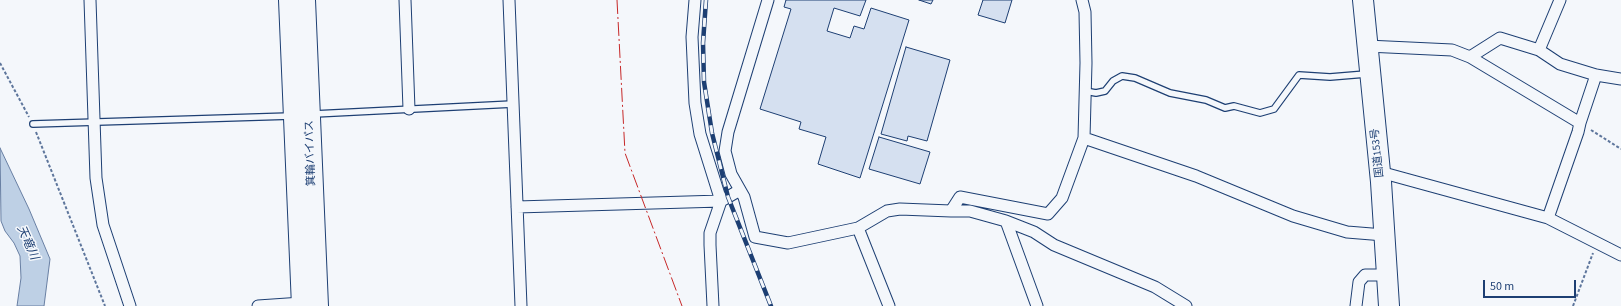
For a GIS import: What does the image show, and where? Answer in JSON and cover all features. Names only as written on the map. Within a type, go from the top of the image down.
[{"type":"highway","name":"箕輪バイパス","points":[[289,0],[302,115]]},
{"type":"highway","name":"箕輪バイパス","points":[[305,0],[302,115],[307,305]]},
{"type":"highway","name":"国道153号","points":[[1363,0],[1380,172],[1389,306]]},
{"type":"street","points":[[90,0],[96,178],[103,225],[130,306]]},
{"type":"street","points":[[405,0],[409,109]]},
{"type":"street","points":[[509,0],[521,306]]},
{"type":"street","points":[[695,0],[692,37],[695,103],[700,134],[721,202],[710,234],[713,306]]},
{"type":"street","points":[[768,0],[728,132],[725,151],[731,174],[744,197],[755,237],[788,243],[858,228],[886,211],[900,209],[970,211],[1006,221],[1034,232],[1054,245],[1155,287],[1186,306]]},
{"type":"street","points":[[951,211],[960,197],[1048,214],[1062,198],[1084,138],[1085,12],[1082,0]]},
{"type":"street","points":[[1539,50],[1560,0]]},
{"type":"street","points":[[1470,57],[1500,38],[1539,50],[1560,64],[1596,75],[1621,79]]},
{"type":"street","points":[[1367,46],[1452,50],[1470,57],[1580,123]]},
{"type":"street","points":[[1548,218],[1596,75]]},
{"type":"street","points":[[1084,138],[1196,176],[1293,216],[1347,232],[1384,235]]},
{"type":"street","points":[[1380,172],[1548,218],[1621,255]]},
{"type":"street","points":[[517,207],[721,202],[740,190]]},
{"type":"street","points":[[1006,221],[1037,306]]},
{"type":"street","points":[[858,228],[889,306]]},
{"type":"street","points":[[1356,306],[1359,282],[1365,275],[1388,275]]},
{"type":"street","points":[[258,306],[307,305]]},
{"type":"lane","points":[[1085,91],[1096,93],[1105,91],[1113,82],[1122,76],[1135,78],[1170,93],[1206,100],[1225,108],[1234,106],[1260,113],[1274,110],[1299,75],[1330,77],[1370,74]]},
{"type":"lane","points":[[33,124],[302,115],[513,104]]},
{"type":"path","points":[[0,63],[33,124],[105,306]]},
{"type":"path","points":[[1580,123],[1621,150]]},
{"type":"path","points":[[1573,306],[1598,243]]},
{"type":"water","name":"天竜川","points":[[0,148],[29,209],[50,259],[44,306],[17,306],[21,278],[20,256],[14,243],[5,231],[1,221]]},
{"type":"building","points":[[786,0],[866,0],[860,16],[834,8],[827,31],[850,38],[854,26],[864,29],[871,8],[909,20],[860,178],[818,164],[826,137],[799,129],[801,122],[760,109],[791,9],[784,7]]},
{"type":"building","points":[[919,0],[933,0],[931,4]]},
{"type":"building","points":[[983,0],[1012,0],[1005,23],[978,15]]},
{"type":"building","points":[[906,47],[950,60],[927,141],[908,136],[907,141],[881,134]]},
{"type":"building","points":[[879,137],[930,152],[920,184],[869,169]]},
{"type":"railway","points":[[706,0],[703,43],[704,82],[712,133],[728,197],[771,306]]},
{"type":"power","points":[[617,0],[625,153],[682,306]]}]
